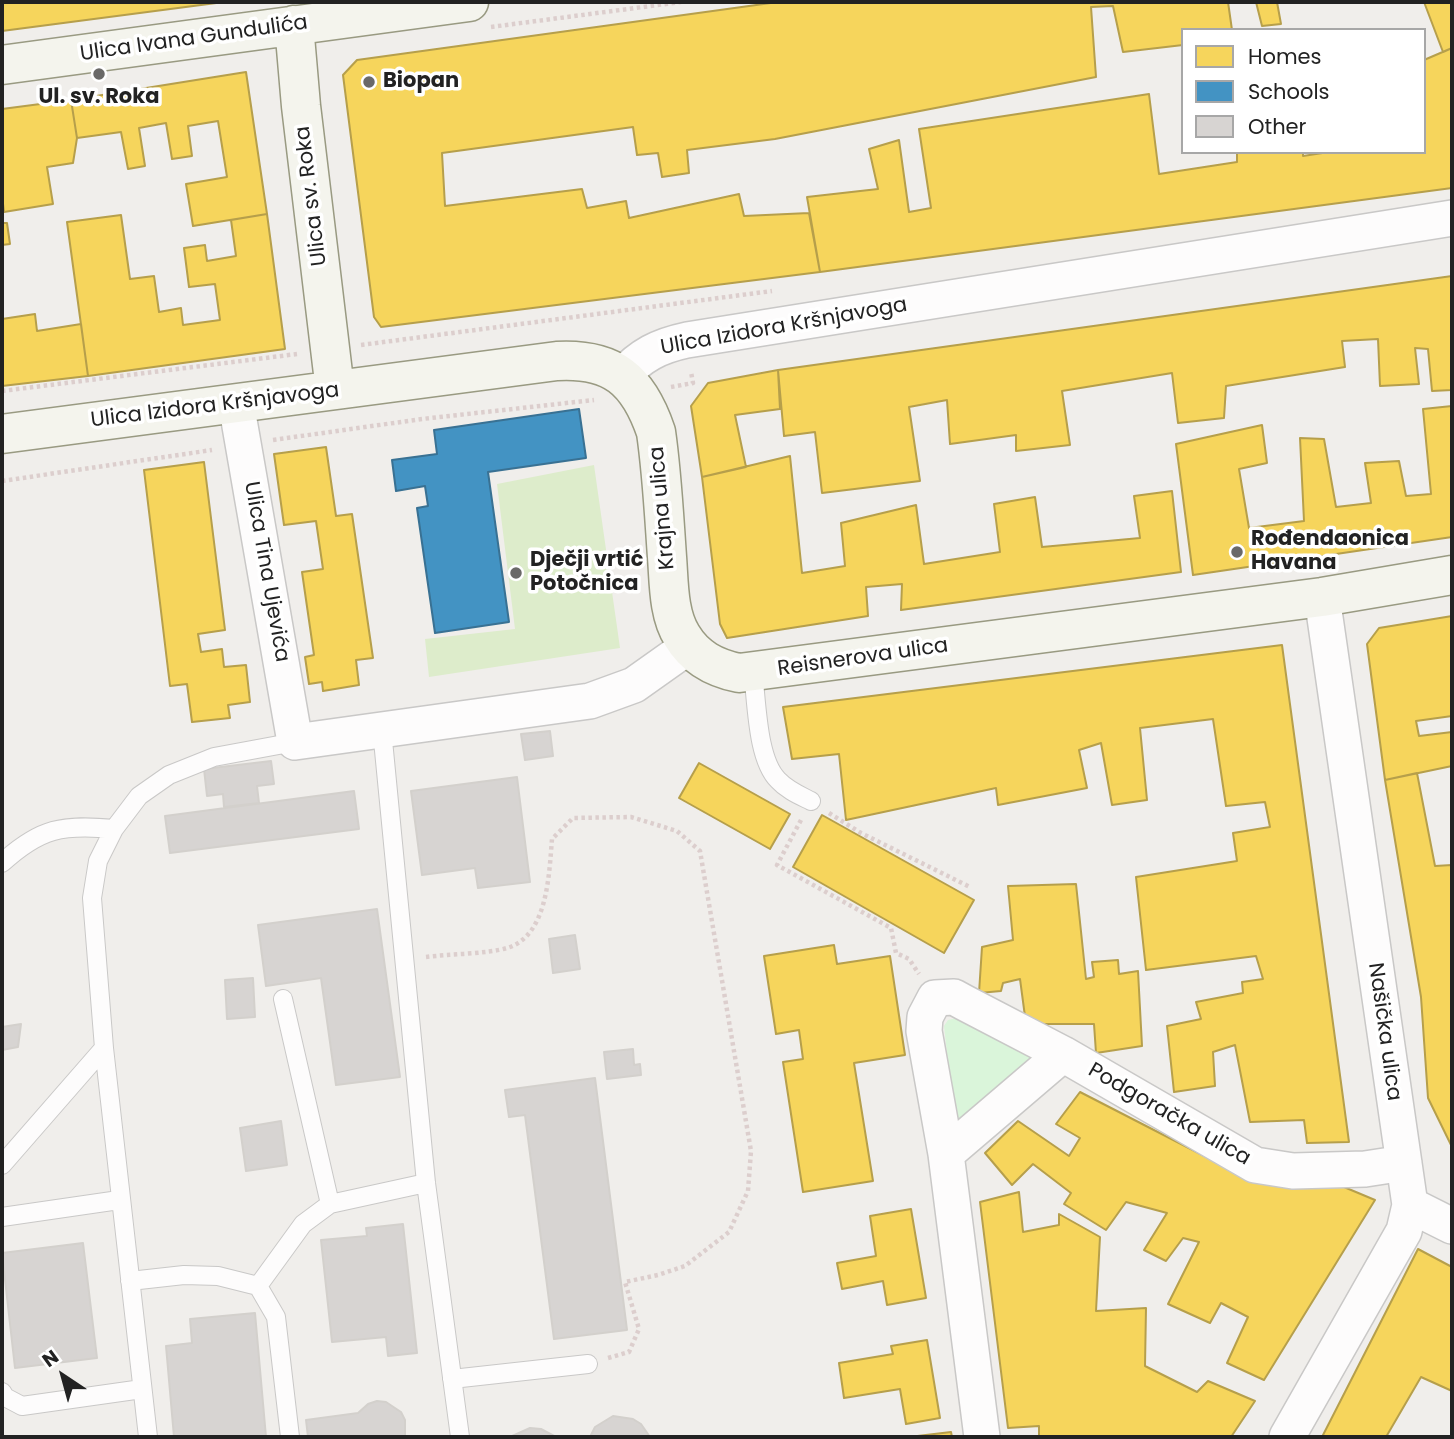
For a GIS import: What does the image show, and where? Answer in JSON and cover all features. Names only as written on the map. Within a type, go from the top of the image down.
[{"type":"street","name":"Ulica Ivana Gundulića","points":[[2,65],[293,14],[469,2]]},
{"type":"street","name":"Ulica sv. Roka","points":[[293,14],[335,390]]},
{"type":"street","name":"Ulica Izidora Kršnjavoga","points":[[2,434],[568,360],[596,362],[610,368],[629,385],[639,358],[652,350],[687,340],[1452,218]]},
{"type":"street","name":"Krajna ulica","points":[[629,385],[650,415],[656,432],[674,619],[689,646]]},
{"type":"street","name":"Ulica Tina Ujevića","points":[[236,403],[295,742]]},
{"type":"street","name":"Reisnerova ulica","points":[[689,646],[715,666],[740,673],[753,673],[1322,597],[1452,575]]},
{"type":"street","name":"Našička ulica","points":[[1287,1437],[1404,1231],[1410,1205],[1322,597]]},
{"type":"street","points":[[295,742],[590,701],[634,685],[689,646]]},
{"type":"street","name":"Podgoračka ulica","points":[[935,998],[954,997],[1063,1054],[1255,1165],[1293,1171],[1365,1169],[1404,1163]]},
{"type":"street","points":[[935,998],[925,1017],[924,1031],[946,1154],[982,1437]]},
{"type":"street","name":"Podgoračka ulica","points":[[946,1154],[1063,1054]]},
{"type":"street","points":[[1410,1205],[1452,1226]]},
{"type":"lane","points":[[753,673],[763,750],[769,767],[777,779],[791,791],[811,801]]},
{"type":"lane","points":[[382,730],[426,1183],[460,1437]]},
{"type":"lane","points":[[148,1437],[104,1048],[92,898],[98,861],[114,829],[139,796],[169,775],[214,757],[295,742]]},
{"type":"lane","points":[[2,863],[16,850],[64,827],[114,829]]},
{"type":"lane","points":[[283,999],[330,1204]]},
{"type":"lane","points":[[2,1165],[104,1048]]},
{"type":"lane","points":[[258,1286],[303,1224],[330,1204],[426,1183]]},
{"type":"lane","points":[[2,1217],[120,1200]]},
{"type":"lane","points":[[130,1281],[184,1275],[218,1276],[258,1286],[276,1317],[290,1437]]},
{"type":"lane","points":[[452,1378],[588,1364]]},
{"type":"lane","points":[[2,1392],[5,1397],[22,1405],[142,1389]]},
{"type":"path","points":[[2,391],[413,340],[778,290]]},
{"type":"path","points":[[2,481],[422,419],[606,398],[629,385],[693,383],[681,304]]},
{"type":"path","points":[[935,998],[909,959],[896,953],[891,928],[777,865],[811,801],[861,833],[970,887]]},
{"type":"path","points":[[404,959],[508,948],[531,934],[548,892],[552,839],[573,818],[631,817],[677,831],[700,851],[751,1151],[748,1191],[729,1232],[685,1266],[625,1282],[639,1329],[629,1352],[588,1364]]},
{"type":"green space","points":[[594,465],[620,648],[429,677],[425,639],[515,629],[497,484]]},
{"type":"green space","points":[[956,1018],[1042,1053],[955,1128],[944,1026],[948,1020]]},
{"type":"building: Homes","points":[[2,2],[224,2],[2,31]]},
{"type":"building: Homes","points":[[778,2],[1228,2],[1232,28],[1181,28],[1181,45],[1123,52],[1113,6],[1091,7],[1096,77],[775,139],[687,150],[689,173],[662,177],[658,153],[637,155],[633,127],[442,153],[445,206],[582,189],[587,208],[626,201],[629,218],[739,194],[744,216],[809,213],[820,272],[381,327],[374,317],[343,75],[357,60]]},
{"type":"building: Homes","points":[[1256,2],[1277,2],[1281,24],[1262,26]]},
{"type":"building: Homes","points":[[1424,2],[1452,2],[1452,48],[1443,52]]},
{"type":"building: Homes","points":[[1452,48],[1452,188],[820,272],[807,197],[878,189],[869,149],[899,140],[909,212],[931,208],[919,129],[1149,94],[1159,174],[1237,162],[1237,154],[1426,154],[1426,59]]},
{"type":"building: Homes","points":[[246,72],[267,214],[193,226],[186,184],[227,177],[218,121],[188,126],[192,156],[172,159],[166,123],[139,128],[145,166],[128,169],[121,132],[77,138],[71,100]]},
{"type":"building: Homes","points":[[71,100],[77,138],[73,163],[47,167],[53,204],[4,212],[2,109]]},
{"type":"building: Homes","points":[[267,214],[285,349],[88,376],[67,222],[121,215],[130,279],[154,276],[159,312],[181,308],[183,325],[220,320],[215,284],[189,287],[184,248],[205,245],[207,261],[236,256],[231,220]]},
{"type":"building: Homes","points":[[2,223],[7,223],[10,244],[2,245]]},
{"type":"building: Homes","points":[[1452,276],[1452,390],[1432,391],[1428,349],[1415,348],[1419,384],[1380,386],[1378,339],[1342,341],[1345,367],[1226,386],[1224,418],[1178,423],[1172,373],[1062,391],[1070,445],[1016,451],[1016,435],[950,444],[947,400],[909,407],[920,481],[822,493],[815,432],[784,436],[778,370]]},
{"type":"building: Homes","points":[[35,314],[37,331],[81,324],[88,376],[2,386],[2,319]]},
{"type":"building: Homes","points":[[778,370],[780,409],[735,415],[746,467],[702,477],[691,406],[708,383]]},
{"type":"building: Homes","points":[[1452,406],[1452,537],[1193,575],[1176,444],[1262,425],[1267,463],[1239,469],[1249,528],[1304,521],[1300,438],[1324,439],[1336,507],[1371,503],[1365,463],[1399,461],[1406,496],[1431,494],[1423,409]]},
{"type":"building: Homes","points":[[326,447],[336,516],[352,514],[373,658],[356,660],[359,685],[323,691],[322,682],[309,684],[305,657],[314,655],[302,572],[323,569],[316,521],[284,525],[274,454]]},
{"type":"building: Homes","points":[[790,456],[802,573],[845,566],[841,523],[916,505],[924,564],[1000,552],[994,504],[1035,497],[1042,547],[1140,538],[1134,496],[1172,491],[1181,572],[901,610],[902,584],[866,587],[868,616],[727,638],[720,624],[702,477]]},
{"type":"building: Homes","points":[[204,462],[225,630],[198,634],[201,652],[222,649],[224,667],[246,665],[250,702],[228,705],[230,718],[192,722],[187,684],[170,686],[144,470]]},
{"type":"building: Homes","points":[[1452,616],[1452,716],[1416,721],[1419,736],[1452,732],[1452,766],[1385,780],[1367,644],[1379,628]]},
{"type":"building: Homes","points":[[1282,645],[1349,1142],[1307,1143],[1304,1120],[1250,1122],[1235,1045],[1213,1052],[1215,1086],[1174,1092],[1167,1026],[1201,1019],[1196,1002],[1243,993],[1242,982],[1263,979],[1256,956],[1146,970],[1136,877],[1237,861],[1233,833],[1270,827],[1265,802],[1226,806],[1213,719],[1140,728],[1147,800],[1112,805],[1101,743],[1079,750],[1087,788],[998,805],[996,788],[846,820],[839,754],[792,759],[783,707]]},
{"type":"building: Homes","points":[[699,763],[790,814],[770,849],[679,798]]},
{"type":"building: Homes","points":[[1417,773],[1435,866],[1452,865],[1452,1147],[1428,1098],[1421,997],[1385,780]]},
{"type":"building: Homes","points":[[822,815],[974,900],[944,953],[793,867]]},
{"type":"building: Homes","points":[[1076,884],[1086,979],[1094,977],[1092,962],[1118,960],[1119,974],[1138,971],[1142,1046],[1096,1053],[1094,1024],[1026,1024],[1020,979],[1003,983],[1001,991],[979,993],[982,947],[1013,940],[1008,886]]},
{"type":"building: Homes","points":[[834,945],[837,964],[890,956],[905,1055],[854,1063],[873,1181],[803,1192],[783,1062],[803,1059],[799,1030],[776,1034],[764,956]]},
{"type":"building: Homes","points":[[1080,1092],[1253,1181],[1332,1182],[1375,1200],[1264,1380],[1227,1363],[1248,1317],[1221,1303],[1210,1323],[1168,1304],[1199,1242],[1183,1238],[1166,1261],[1144,1250],[1167,1213],[1126,1202],[1106,1230],[1064,1204],[1071,1193],[1033,1164],[1012,1185],[985,1153],[1018,1121],[1069,1156],[1080,1138],[1056,1124]]},
{"type":"building: Homes","points":[[1019,1192],[1023,1232],[1059,1225],[1059,1214],[1100,1237],[1096,1311],[1146,1308],[1145,1366],[1197,1392],[1208,1381],[1255,1401],[1231,1437],[1039,1437],[1039,1426],[1008,1428],[980,1202]]},
{"type":"building: Homes","points":[[911,1209],[926,1298],[887,1305],[883,1281],[842,1289],[837,1263],[876,1256],[870,1216]]},
{"type":"building: Homes","points":[[1418,1249],[1452,1267],[1452,1391],[1421,1377],[1386,1437],[1322,1437]]},
{"type":"building: Homes","points":[[927,1340],[940,1418],[906,1424],[900,1389],[844,1398],[839,1363],[893,1354],[891,1346]]},
{"type":"building: Homes","points":[[951,1432],[952,1437],[909,1437]]},
{"type":"building: Schools","points":[[579,409],[586,458],[488,472],[509,622],[435,633],[417,508],[428,506],[425,486],[396,491],[392,460],[437,454],[434,430]]},
{"type":"building: Other","points":[[550,731],[553,756],[525,760],[521,734]]},
{"type":"building: Other","points":[[271,761],[274,784],[257,786],[259,803],[224,807],[223,794],[207,796],[204,769]]},
{"type":"building: Other","points":[[517,777],[530,882],[478,888],[475,868],[422,875],[411,791]]},
{"type":"building: Other","points":[[354,791],[359,829],[170,853],[165,816]]},
{"type":"building: Other","points":[[377,909],[400,1077],[336,1085],[321,978],[266,986],[258,925]]},
{"type":"building: Other","points":[[575,935],[580,969],[553,973],[549,939]]},
{"type":"building: Other","points":[[253,978],[255,1017],[227,1019],[225,980]]},
{"type":"building: Other","points":[[21,1024],[18,1047],[2,1050],[2,1027]]},
{"type":"building: Other","points":[[633,1049],[634,1065],[640,1064],[641,1075],[607,1079],[604,1052]]},
{"type":"building: Other","points":[[595,1078],[627,1330],[554,1339],[525,1115],[509,1117],[505,1090]]},
{"type":"building: Other","points":[[281,1121],[287,1165],[246,1171],[240,1128]]},
{"type":"building: Other","points":[[403,1224],[417,1353],[388,1356],[386,1337],[332,1342],[321,1240],[367,1236],[366,1228]]},
{"type":"building: Other","points":[[83,1243],[97,1358],[15,1368],[2,1253]]},
{"type":"building: Other","points":[[255,1313],[266,1437],[174,1437],[166,1346],[192,1343],[190,1319]]},
{"type":"building: Other","points":[[386,1402],[401,1412],[405,1420],[405,1437],[308,1437],[306,1420],[358,1413],[368,1404]]},
{"type":"building: Other","points":[[613,1416],[633,1419],[641,1424],[650,1437],[590,1437],[595,1427]]},
{"type":"building: Other","points":[[530,1428],[541,1429],[556,1437],[510,1437]]},
{"type":"place","name":"Ul. sv. Roka","points":[[99,74]]},
{"type":"place","name":"Biopan","points":[[369,82]]},
{"type":"place","name":"Rođendaonica Havana","points":[[1237,552]]},
{"type":"place","name":"Dječji vrtić Potočnica","points":[[516,573]]}]
